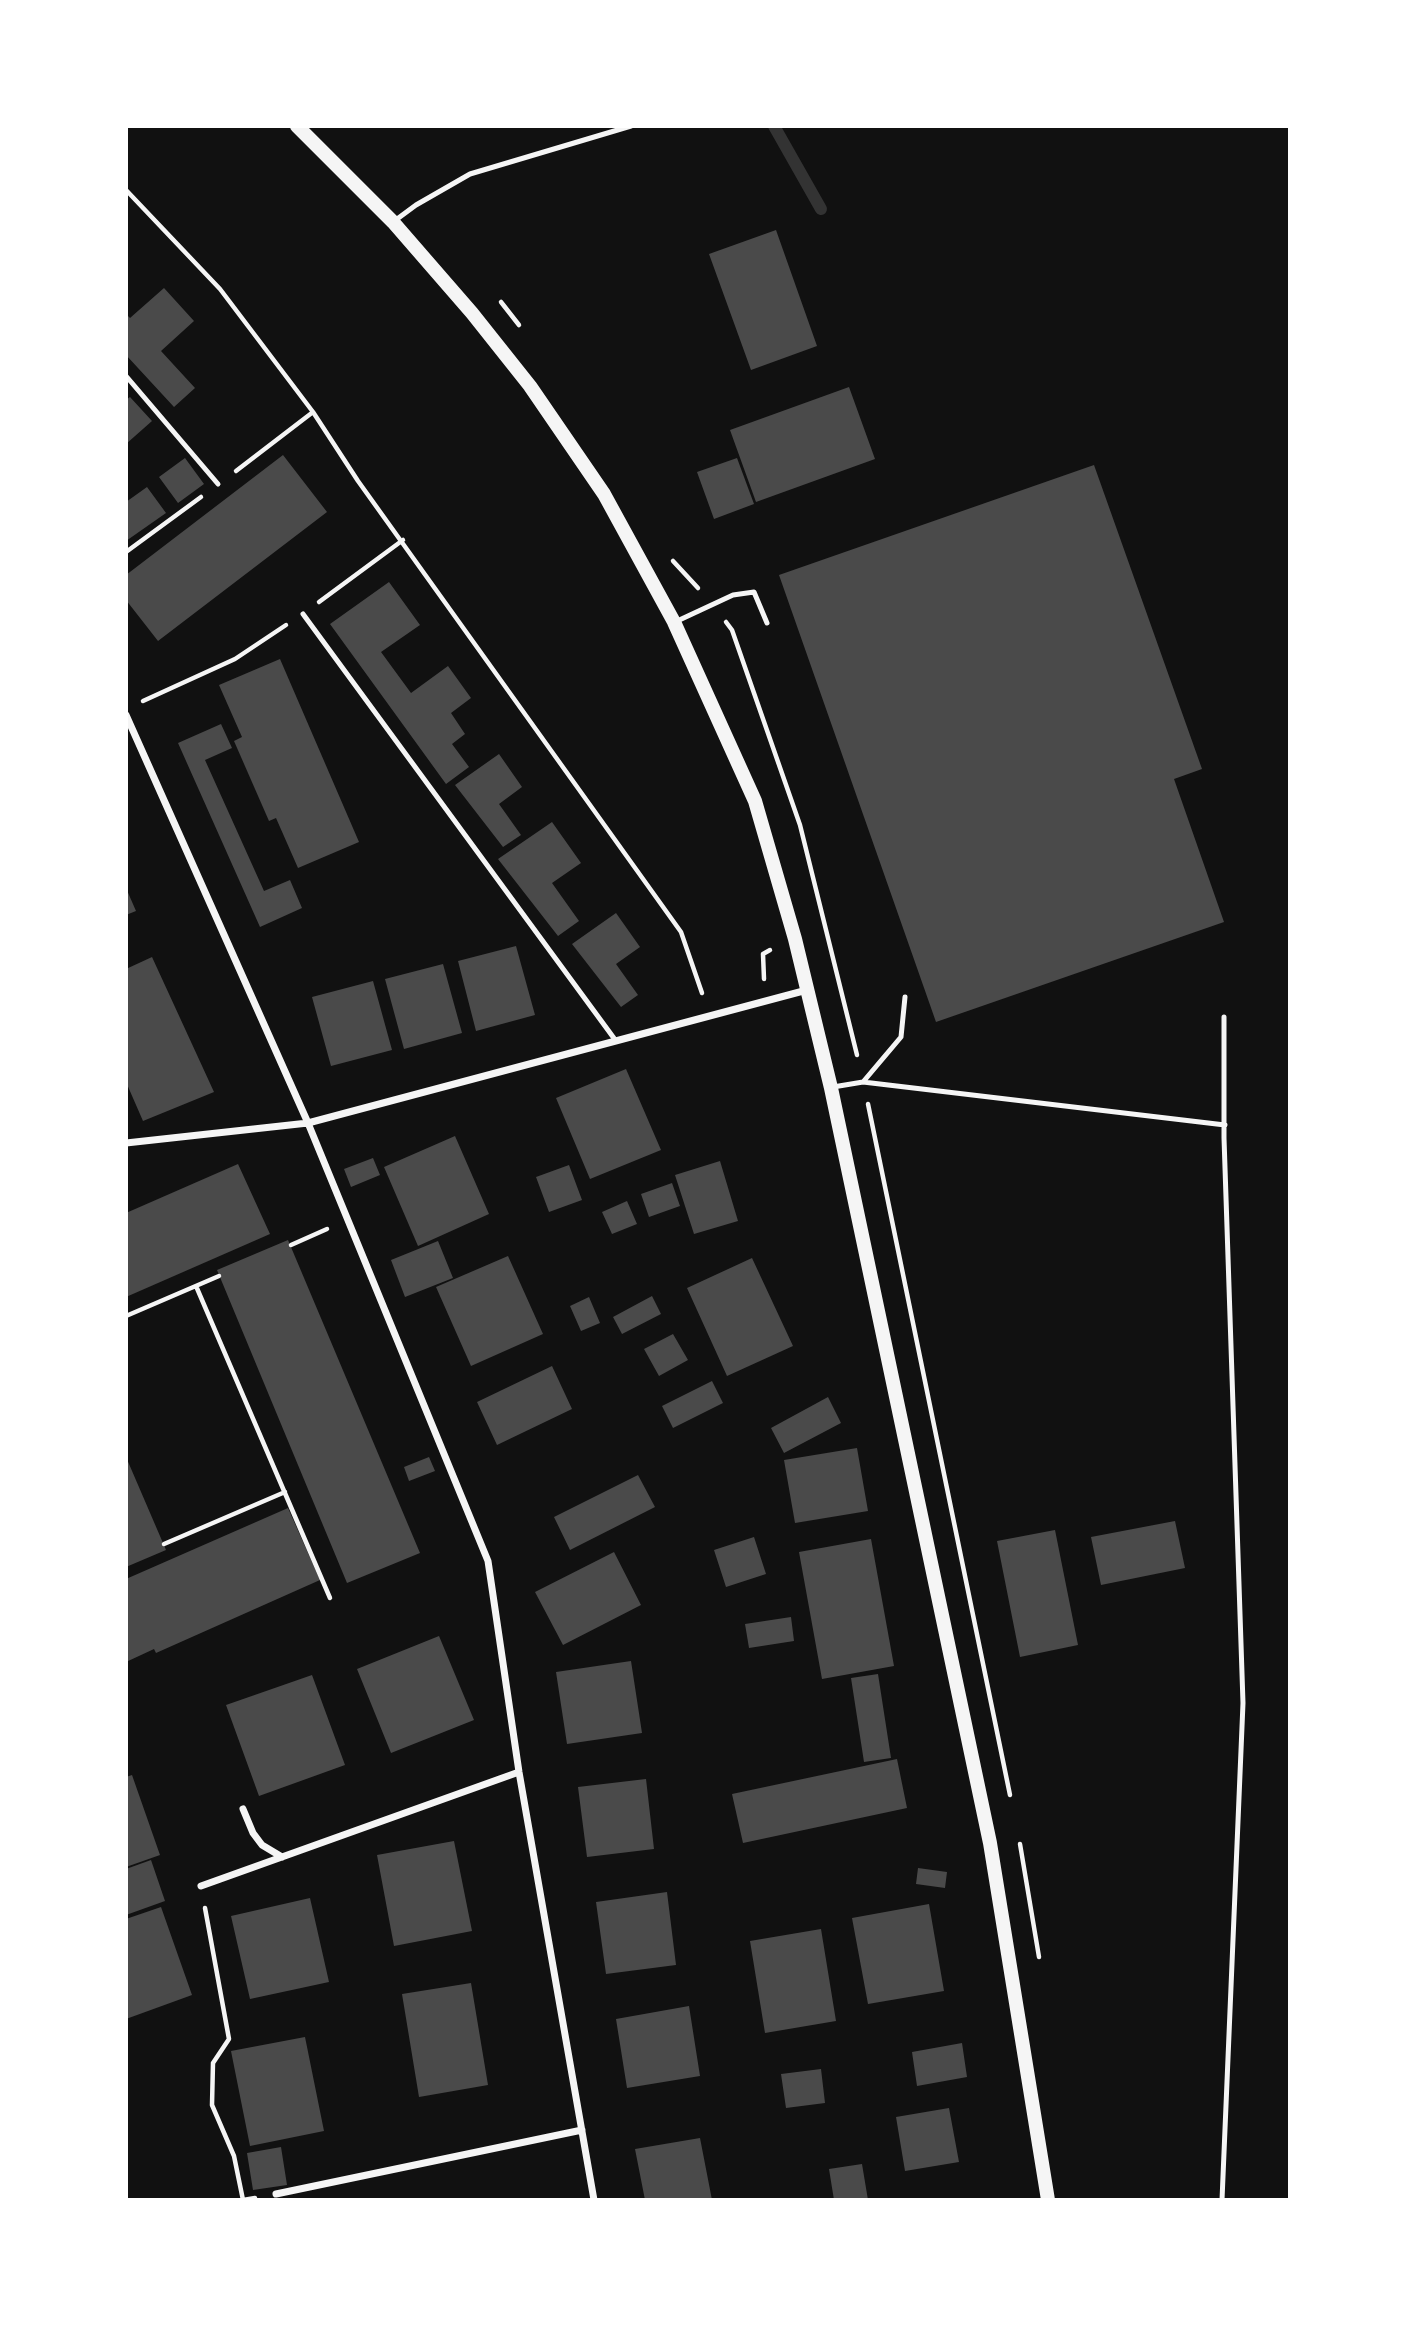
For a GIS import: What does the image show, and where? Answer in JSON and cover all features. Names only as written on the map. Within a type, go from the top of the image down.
[{"type":"main road","points":[[297,126],[394,222],[530,386],[604,494],[674,622],[755,801],[807,989],[831,1088],[990,1843],[1048,2200]]},
{"type":"street","points":[[126,715],[308,1123],[488,1561],[519,1772],[594,2200]]},
{"type":"street","points":[[126,1143],[308,1123],[807,989]]},
{"type":"street","points":[[201,1886],[519,1772]]},
{"type":"street","points":[[243,1809],[253,1833],[262,1845],[282,1857]]},
{"type":"street","points":[[276,2194],[582,2130]]},
{"type":"lane","points":[[394,222],[416,205],[470,174],[631,126]]},
{"type":"lane","points":[[126,376],[218,484]]},
{"type":"lane","points":[[674,622],[733,595],[754,592],[767,623]]},
{"type":"lane","points":[[303,614],[616,1041]]},
{"type":"lane","points":[[863,1082],[901,1037],[905,997]]},
{"type":"lane","points":[[1222,2200],[1243,1703],[1224,1017]]},
{"type":"lane","points":[[831,1088],[863,1082],[1226,1125]]},
{"type":"path","points":[[126,190],[220,289],[313,412],[681,932],[710,1015]]},
{"type":"path","points":[[138,703],[235,659],[303,614],[403,540]]},
{"type":"path","points":[[290,1245],[347,1221]]},
{"type":"path","points":[[126,1316],[219,1276]]},
{"type":"path","points":[[196,1286],[330,1598]]},
{"type":"path","points":[[164,1544],[285,1492]]},
{"type":"path","points":[[201,1886],[229,2039],[213,2063],[212,2105],[234,2156],[243,2200]]},
{"type":"building","points":[[776,230],[817,346],[751,370],[709,254]]},
{"type":"building","points":[[164,288],[194,321],[161,351],[195,388],[174,407],[126,355],[126,314],[130,318]]},
{"type":"building","points":[[849,387],[875,459],[756,502],[730,430]]},
{"type":"building","points":[[130,397],[152,421],[126,444],[126,400]]},
{"type":"building","points":[[283,455],[327,512],[158,641],[126,600],[126,575]]},
{"type":"building","points":[[185,458],[204,484],[178,503],[159,477]]},
{"type":"building","points":[[737,458],[754,504],[714,519],[697,472]]},
{"type":"building","points":[[1094,465],[1202,769],[1174,779],[1224,922],[936,1022],[779,575]]},
{"type":"building","points":[[147,487],[166,513],[126,541],[126,502]]},
{"type":"building","points":[[389,582],[420,625],[381,652],[411,693],[448,666],[471,698],[451,713],[465,734],[452,744],[469,767],[446,784],[330,624]]},
{"type":"building","points":[[280,659],[359,842],[298,868],[276,818],[269,821],[234,741],[242,737],[219,685]]},
{"type":"building","points":[[221,724],[232,748],[205,760],[264,891],[290,880],[302,908],[260,927],[178,743]]},
{"type":"building","points":[[499,754],[522,787],[499,804],[521,835],[503,847],[455,785]]},
{"type":"building","points":[[552,822],[581,863],[552,883],[579,921],[558,936],[498,859]]},
{"type":"building","points":[[126,888],[136,911],[126,915]]},
{"type":"building","points":[[616,913],[640,947],[616,964],[638,995],[621,1007],[572,944]]},
{"type":"building","points":[[516,946],[535,1015],[476,1031],[458,961]]},
{"type":"building","points":[[152,957],[214,1092],[143,1121],[126,1082],[126,969]]},
{"type":"building","points":[[443,964],[462,1033],[404,1049],[385,979]]},
{"type":"building","points":[[373,981],[392,1050],[331,1066],[312,997]]},
{"type":"building","points":[[626,1069],[661,1150],[590,1179],[556,1098]]},
{"type":"building","points":[[455,1136],[489,1214],[418,1246],[384,1167]]},
{"type":"building","points":[[373,1158],[380,1175],[351,1187],[344,1169]]},
{"type":"building","points":[[720,1161],[738,1221],[694,1234],[675,1175]]},
{"type":"building","points":[[238,1164],[270,1234],[126,1297],[126,1213]]},
{"type":"building","points":[[569,1165],[582,1200],[549,1212],[536,1177]]},
{"type":"building","points":[[672,1183],[680,1206],[649,1217],[641,1194]]},
{"type":"building","points":[[627,1201],[637,1224],[612,1234],[602,1212]]},
{"type":"building","points":[[288,1240],[420,1553],[347,1583],[217,1270]]},
{"type":"building","points":[[438,1241],[453,1278],[405,1297],[391,1260]]},
{"type":"building","points":[[508,1256],[543,1334],[471,1366],[436,1287]]},
{"type":"building","points":[[752,1258],[793,1346],[727,1376],[687,1288]]},
{"type":"building","points":[[652,1296],[661,1314],[622,1334],[613,1317]]},
{"type":"building","points":[[589,1297],[600,1323],[581,1331],[570,1306]]},
{"type":"building","points":[[673,1334],[688,1360],[659,1376],[644,1349]]},
{"type":"building","points":[[552,1366],[572,1409],[497,1445],[477,1402]]},
{"type":"building","points":[[712,1381],[723,1403],[673,1428],[662,1406]]},
{"type":"building","points":[[828,1397],[841,1423],[784,1453],[771,1428]]},
{"type":"building","points":[[857,1448],[868,1511],[795,1523],[784,1460]]},
{"type":"building","points":[[126,1457],[166,1550],[126,1567]]},
{"type":"building","points":[[429,1457],[435,1471],[409,1481],[404,1467]]},
{"type":"building","points":[[638,1475],[655,1507],[570,1550],[554,1517]]},
{"type":"building","points":[[288,1508],[320,1580],[156,1653],[154,1649],[126,1662],[126,1579]]},
{"type":"building","points":[[1175,1521],[1185,1568],[1101,1585],[1091,1537]]},
{"type":"building","points":[[1055,1530],[1078,1645],[1020,1657],[997,1541]]},
{"type":"building","points":[[754,1537],[766,1574],[726,1587],[714,1550]]},
{"type":"building","points":[[871,1539],[894,1666],[822,1679],[799,1552]]},
{"type":"building","points":[[614,1552],[641,1605],[563,1645],[535,1592]]},
{"type":"building","points":[[791,1617],[794,1641],[749,1648],[745,1624]]},
{"type":"building","points":[[439,1636],[474,1720],[391,1753],[357,1669]]},
{"type":"building","points":[[631,1661],[642,1733],[567,1744],[556,1672]]},
{"type":"building","points":[[878,1674],[891,1758],[864,1762],[851,1678]]},
{"type":"building","points":[[312,1675],[345,1765],[259,1796],[226,1705]]},
{"type":"building","points":[[897,1759],[907,1808],[743,1843],[732,1794]]},
{"type":"building","points":[[132,1775],[160,1855],[126,1867],[126,1777]]},
{"type":"building","points":[[646,1779],[654,1849],[587,1857],[578,1787]]},
{"type":"building","points":[[454,1841],[472,1931],[394,1946],[377,1855]]},
{"type":"building","points":[[151,1860],[165,1901],[126,1915],[126,1869]]},
{"type":"building","points":[[918,1868],[947,1872],[945,1888],[916,1884]]},
{"type":"building","points":[[667,1892],[676,1965],[606,1974],[596,1902]]},
{"type":"building","points":[[310,1898],[329,1982],[250,1999],[231,1916]]},
{"type":"building","points":[[929,1904],[944,1991],[868,2004],[852,1918]]},
{"type":"building","points":[[161,1907],[192,1995],[126,2019],[126,1919]]},
{"type":"building","points":[[821,1929],[836,2021],[765,2033],[750,1941]]},
{"type":"building","points":[[471,1983],[488,2085],[419,2097],[402,1994]]},
{"type":"building","points":[[689,2006],[700,2076],[627,2088],[616,2019]]},
{"type":"building","points":[[305,2037],[324,2131],[250,2146],[231,2051]]},
{"type":"building","points":[[962,2043],[967,2077],[917,2086],[912,2052]]},
{"type":"building","points":[[821,2069],[825,2103],[786,2108],[781,2074]]},
{"type":"building","points":[[949,2108],[959,2162],[905,2171],[896,2117]]},
{"type":"building","points":[[700,2138],[712,2200],[645,2200],[635,2149]]},
{"type":"building","points":[[281,2147],[287,2185],[253,2190],[247,2153]]},
{"type":"building","points":[[862,2164],[868,2200],[834,2200],[829,2169]]},
{"type":"waterway","points":[[774,126],[821,209]]}]
